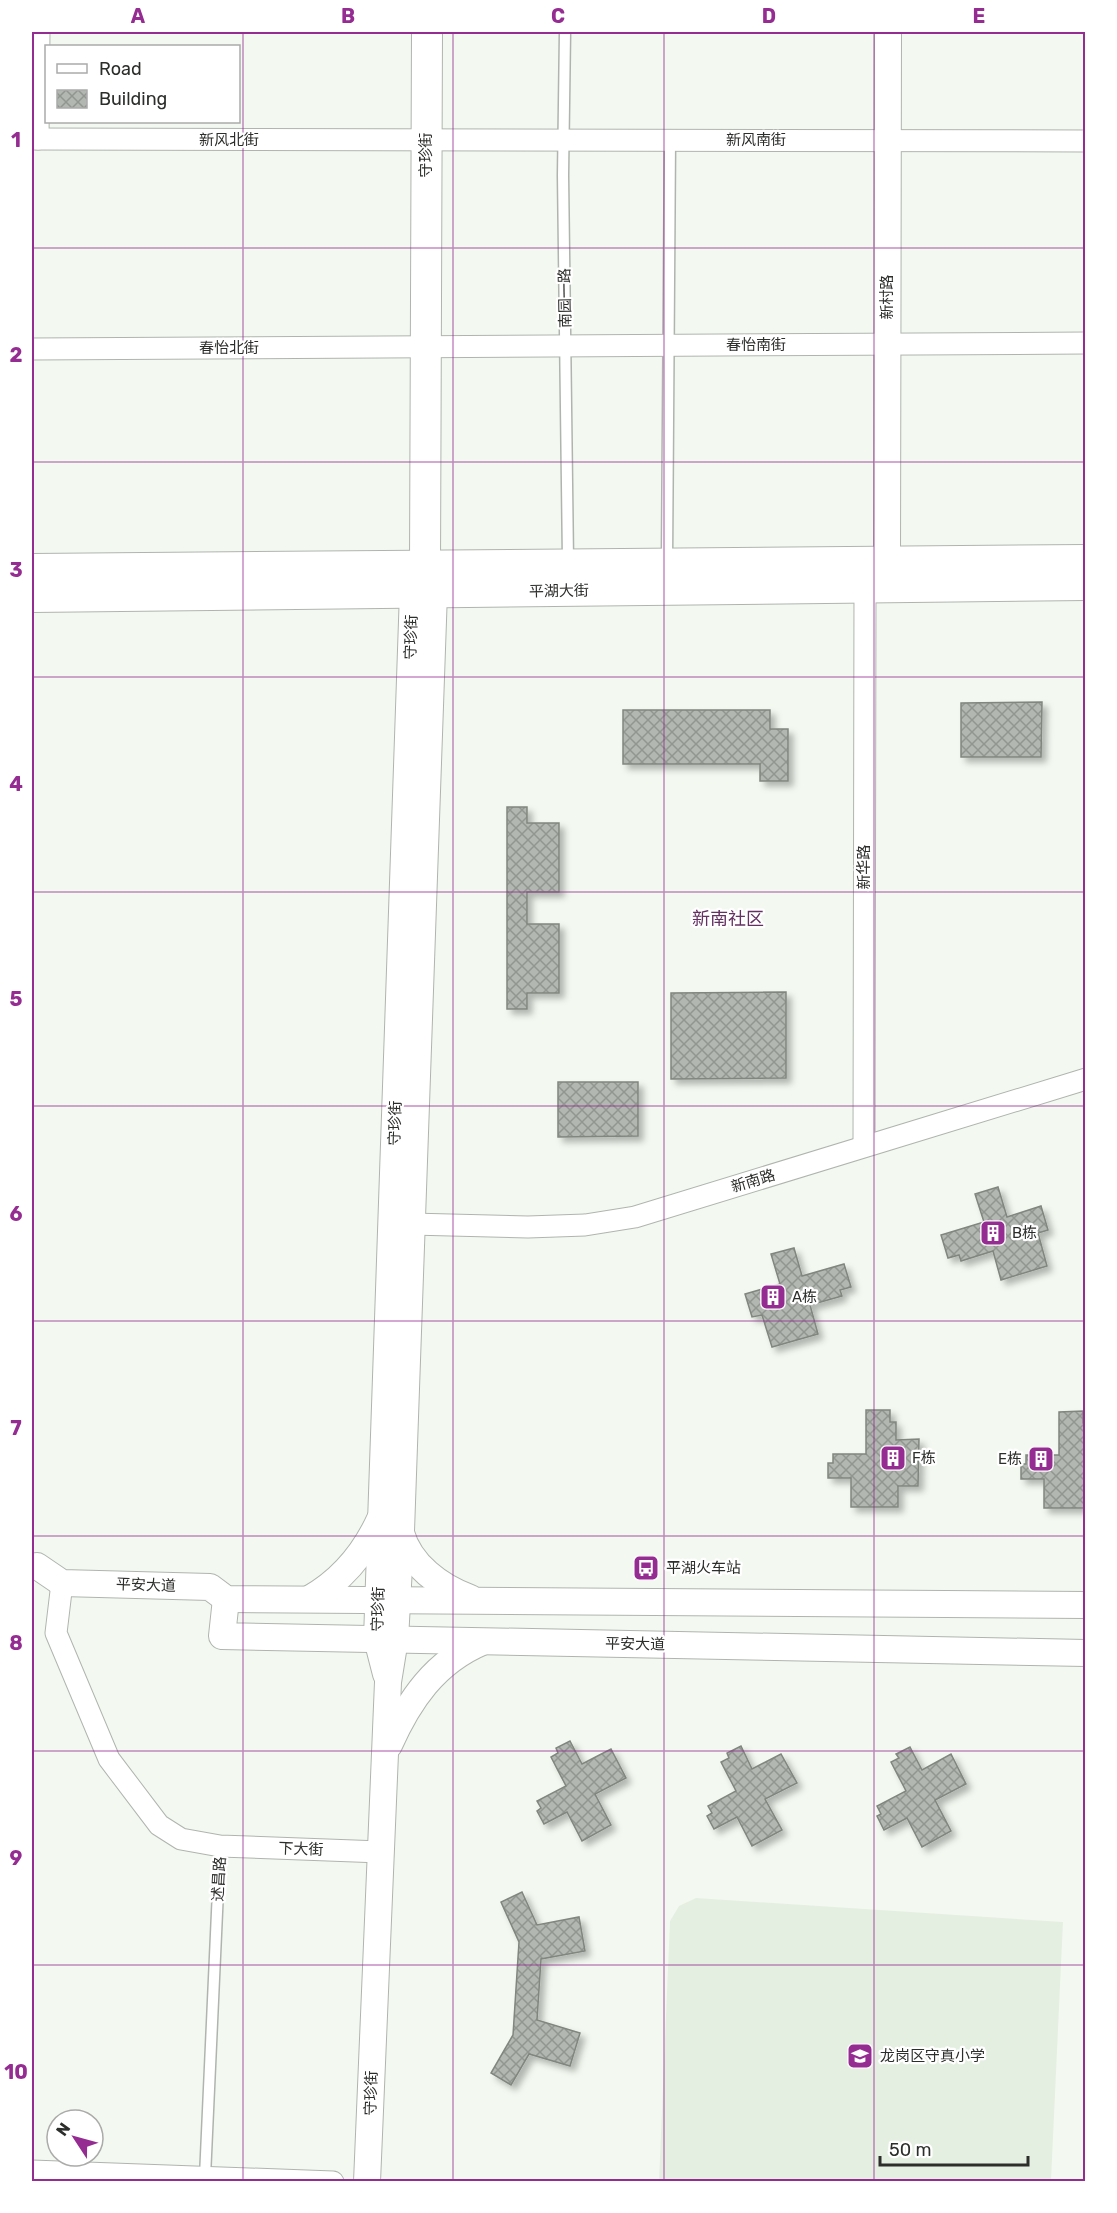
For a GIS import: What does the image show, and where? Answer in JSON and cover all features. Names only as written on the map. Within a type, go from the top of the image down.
[{"type":"main road","name":"守珍街","points":[[424,583],[427,32]]},
{"type":"main road","name":"平湖大街","points":[[32,597],[424,583],[568,565],[1086,560]]},
{"type":"main road","name":"平湖大街","points":[[32,569],[424,583],[865,587],[1086,585]]},
{"type":"street","points":[[35,139],[39,32]]},
{"type":"street","name":"新村路","points":[[886,562],[888,32]]},
{"type":"street","name":"新风北街","points":[[35,139],[426,140]]},
{"type":"street","name":"新风南街","points":[[426,140],[1086,141]]},
{"type":"street","name":"春怡南街","points":[[426,347],[1086,343]]},
{"type":"street","name":"春怡北街","points":[[32,349],[426,347]]},
{"type":"street","name":"守珍街","points":[[388,1600],[401,1531],[411,1224],[424,583]]},
{"type":"street","name":"守珍街","points":[[367,2181],[388,1682],[386,1639],[388,1600],[382,1513],[424,583]]},
{"type":"street","name":"新华路","points":[[864,1146],[865,587]]},
{"type":"street","name":"新南路","points":[[411,1224],[528,1227],[595,1224],[635,1216],[1086,1079]]},
{"type":"street","points":[[309,1599],[327,1589],[350,1566],[374,1532],[382,1513]]},
{"type":"street","points":[[401,1531],[405,1547],[425,1571],[442,1585],[476,1600]]},
{"type":"street","points":[[37,1566],[62,1583]]},
{"type":"street","name":"平安大道","points":[[62,1583],[210,1587],[226,1599],[1086,1605]]},
{"type":"street","name":"述昌路","points":[[62,1583],[56,1633],[109,1760],[159,1825],[181,1839],[220,1846]]},
{"type":"street","name":"平安大道","points":[[226,1599],[222,1636],[1086,1653]]},
{"type":"street","points":[[385,1753],[400,1720],[421,1688],[462,1651],[485,1641]]},
{"type":"street","name":"下大街","points":[[220,1846],[381,1852]]},
{"type":"street","points":[[32,2171],[333,2181]]},
{"type":"lane","name":"南园一路","points":[[565,32],[568,565]]},
{"type":"lane","points":[[667,564],[670,140]]},
{"type":"lane","name":"述昌路","points":[[205,2177],[220,1846]]},
{"type":"shaded area","name":"龙岗区守真小学","points":[[696,1898],[1063,1922],[1051,2181],[659,2181],[670,1921],[679,1906]]},
{"type":"building","points":[[1042,702],[1041,757],[961,757],[961,703]]},
{"type":"building","points":[[623,710],[770,710],[770,729],[788,729],[788,781],[760,781],[760,764],[623,764]]},
{"type":"building","points":[[507,807],[527,807],[527,823],[559,823],[559,892],[527,892],[527,924],[559,924],[559,993],[527,993],[527,1009],[507,1009]]},
{"type":"building","points":[[786,992],[786,1078],[671,1079],[671,993]]},
{"type":"building","points":[[558,1082],[638,1082],[638,1136],[558,1137]]},
{"type":"building","name":"B栋","points":[[998,1187],[1007,1217],[1041,1206],[1048,1230],[1038,1233],[1047,1266],[1001,1280],[993,1251],[961,1261],[959,1255],[948,1258],[941,1235],[984,1222],[975,1194]]},
{"type":"building","name":"A栋","points":[[794,1248],[802,1276],[844,1264],[851,1287],[840,1290],[842,1296],[810,1305],[818,1334],[772,1347],[762,1315],[752,1317],[745,1294],[780,1284],[771,1254]]},
{"type":"building","name":"F栋","points":[[866,1410],[890,1410],[890,1422],[896,1422],[896,1440],[919,1439],[918,1486],[898,1486],[898,1507],[851,1507],[851,1478],[828,1478],[828,1463],[833,1463],[833,1454],[866,1454]]},
{"type":"building","name":"E栋","points":[[1083,1411],[1083,1423],[1086,1423],[1086,1508],[1044,1508],[1044,1479],[1021,1479],[1021,1464],[1026,1464],[1026,1455],[1059,1455],[1059,1412]]},
{"type":"building","points":[[570,1741],[582,1764],[611,1749],[626,1778],[595,1794],[611,1825],[582,1841],[567,1812],[544,1824],[537,1811],[541,1808],[537,1801],[566,1786],[551,1757],[558,1753],[556,1748]]},
{"type":"building","points":[[741,1746],[752,1769],[781,1754],[797,1783],[765,1799],[782,1830],[752,1846],[737,1817],[714,1829],[707,1816],[712,1813],[708,1806],[736,1791],[721,1762],[729,1758],[727,1753]]},
{"type":"building","points":[[910,1747],[922,1770],[951,1754],[966,1784],[935,1800],[951,1831],[922,1847],[907,1818],[884,1830],[877,1816],[881,1814],[877,1806],[906,1791],[891,1762],[899,1758],[896,1754]]},
{"type":"building","points":[[522,1892],[537,1925],[579,1917],[585,1951],[541,1959],[537,2020],[580,2033],[570,2066],[529,2054],[511,2085],[491,2073],[513,2035],[519,1942],[501,1902]]},
{"type":"place","name":"B栋","points":[[993,1233]]},
{"type":"place","name":"A栋","points":[[773,1297]]},
{"type":"place","name":"F栋","points":[[893,1458]]},
{"type":"place","name":"E栋","points":[[1041,1459]]},
{"type":"place","name":"平湖火车站","points":[[646,1568]]},
{"type":"place","name":"龙岗区守真小学","points":[[860,2056]]},
{"type":"district","name":"新南社区","points":[[728,919]]}]
